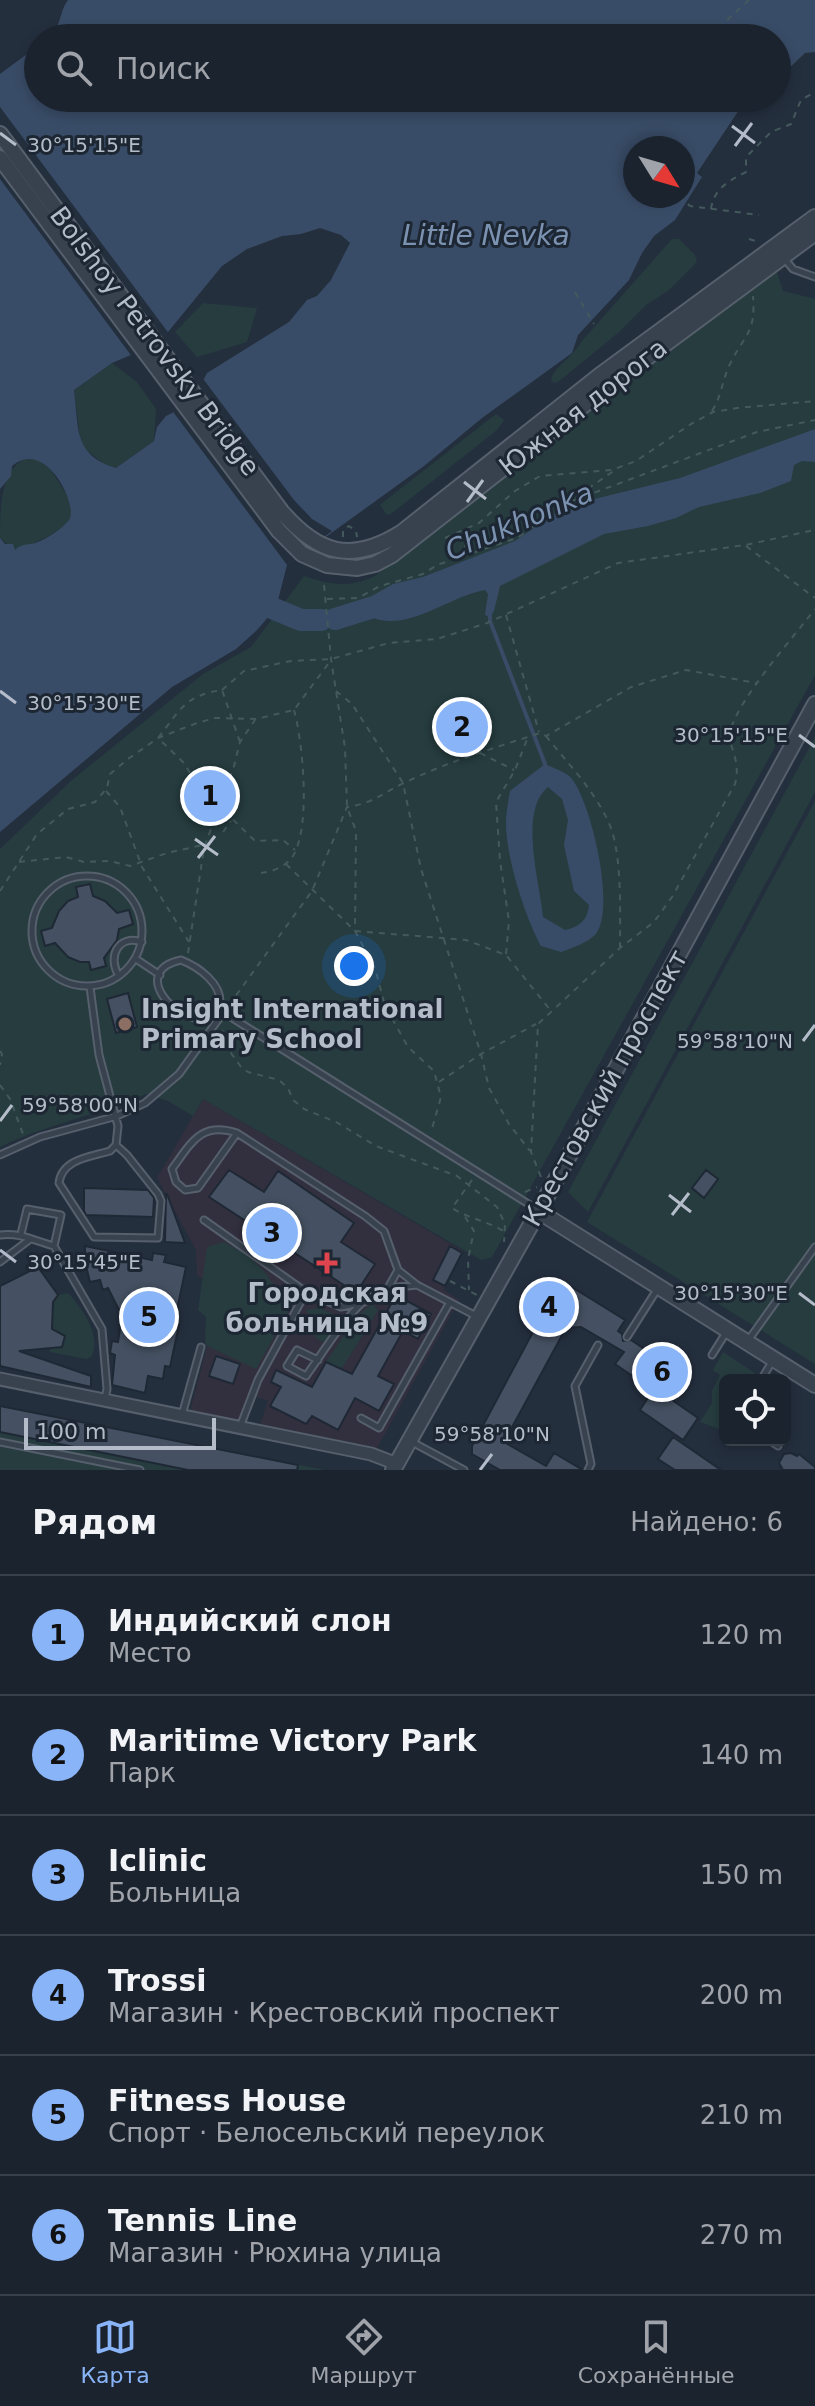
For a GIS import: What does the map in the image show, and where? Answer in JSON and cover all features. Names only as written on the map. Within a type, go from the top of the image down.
[{"type":"street","name":"Bolshoy Petrovsky Bridge","points":[[0,134],[281,511],[315,544]]},
{"type":"street","name":"Bolshoy Petrovsky Bridge","points":[[0,158],[270,519],[302,554]]},
{"type":"street","name":"Южная дорога","points":[[302,554],[342,568],[375,564],[392,555],[778,251],[815,217]]},
{"type":"street","name":"Южная дорога","points":[[315,544],[353,551],[384,543],[401,533],[599,376],[778,251],[815,233]]},
{"type":"street","name":"Крестовский проспект","points":[[395,1467],[815,704]]},
{"type":"street","points":[[538,1211],[815,1385]]},
{"type":"street","points":[[0,1379],[371,1454],[395,1467]]},
{"type":"lane","points":[[778,251],[793,269],[815,277]]},
{"type":"lane","points":[[95,876],[112,882],[127,892],[137,907],[142,924],[142,942],[136,959],[108,983],[90,987],[71,985],[55,977],[42,963],[34,947],[32,928],[36,910],[46,894],[60,883],[77,877],[95,876]]},
{"type":"lane","points":[[119,976],[113,956],[123,941],[130,938],[142,942]]},
{"type":"lane","points":[[136,959],[160,975]]},
{"type":"lane","points":[[0,1155],[74,1126],[117,1116],[145,1103],[179,1074],[221,1013],[221,998],[217,987],[187,962],[175,961],[157,980],[159,992],[166,1001],[191,1018],[208,1018],[221,1013]]},
{"type":"lane","points":[[90,987],[99,1055],[117,1116],[118,1137],[110,1151],[64,1167],[59,1183],[94,1237],[158,1238],[161,1201],[158,1194],[116,1145]]},
{"type":"lane","points":[[221,1013],[538,1211]]},
{"type":"lane","points":[[237,1133],[198,1188],[185,1190],[173,1177],[172,1169],[196,1137],[222,1129],[237,1133],[384,1231],[398,1270],[417,1285],[479,1317]]},
{"type":"lane","points":[[21,1234],[27,1209],[61,1215],[54,1246],[102,1329],[107,1389],[105,1400]]},
{"type":"lane","points":[[204,1220],[306,1292],[350,1314]]},
{"type":"lane","points":[[0,1235],[21,1234],[29,1240],[54,1246]]},
{"type":"lane","points":[[0,1262],[29,1240]]},
{"type":"lane","points":[[747,1342],[815,1247]]},
{"type":"lane","points":[[388,1288],[398,1270]]},
{"type":"lane","points":[[318,1360],[297,1350],[287,1366],[306,1376],[318,1360],[350,1314],[364,1302],[388,1288],[417,1285]]},
{"type":"lane","points":[[627,1337],[659,1287]]},
{"type":"lane","points":[[240,1427],[258,1380],[306,1292]]},
{"type":"lane","points":[[341,1307],[364,1302]]},
{"type":"lane","points":[[361,1418],[379,1428],[450,1302]]},
{"type":"lane","points":[[712,1355],[727,1330]]},
{"type":"lane","points":[[588,1470],[591,1464],[575,1386],[598,1345]]},
{"type":"lane","points":[[181,1416],[201,1347]]},
{"type":"lane","points":[[765,1374],[774,1360]]},
{"type":"lane","points":[[410,1441],[464,1470]]},
{"type":"lane","points":[[0,1442],[140,1470]]},
{"type":"path","points":[[722,24],[749,0]]},
{"type":"path","points":[[711,209],[712,199],[724,184],[746,172],[746,157],[771,132],[791,124],[801,100],[815,92]]},
{"type":"path","points":[[695,207],[759,215]]},
{"type":"path","points":[[575,292],[594,324]]},
{"type":"path","points":[[710,414],[720,398],[731,361],[751,331],[753,296]]},
{"type":"path","points":[[445,538],[490,516],[527,482],[540,476],[620,467],[636,461],[710,414],[737,408],[815,401]]},
{"type":"path","points":[[567,503],[757,432],[815,420]]},
{"type":"path","points":[[326,599],[358,598],[380,586],[423,574],[437,565],[517,538],[620,467]]},
{"type":"path","points":[[343,535],[343,530],[349,526],[357,534]]},
{"type":"path","points":[[0,891],[37,834],[68,809],[95,802],[105,791],[110,774],[158,738],[186,702],[200,693],[222,690],[244,671],[291,661],[331,659],[389,643],[437,639],[487,623],[618,563],[745,545],[815,530]]},
{"type":"path","points":[[462,532],[468,555]]},
{"type":"path","points":[[745,545],[815,598]]},
{"type":"path","points":[[324,585],[331,659],[345,748],[347,807],[356,831],[355,931]]},
{"type":"path","points":[[439,1082],[481,1054],[538,1024],[620,948],[654,922],[672,897],[735,784],[737,755],[730,742],[730,730],[757,684],[815,609]]},
{"type":"path","points":[[506,614],[538,733]]},
{"type":"path","points":[[158,738],[215,718],[256,719],[294,710],[331,659]]},
{"type":"path","points":[[546,736],[631,687],[686,670],[757,684]]},
{"type":"path","points":[[222,690],[240,742]]},
{"type":"path","points":[[336,691],[352,704],[403,783],[421,869],[481,1054],[489,1088],[509,1124],[531,1152],[542,1183],[528,1189],[519,1198]]},
{"type":"path","points":[[261,873],[286,864],[295,850],[301,831],[301,735],[294,710]]},
{"type":"path","points":[[187,962],[206,844],[240,742],[256,719]]},
{"type":"path","points":[[347,807],[369,803],[403,783],[508,741],[538,733],[546,736],[590,789],[611,830],[621,892],[620,948]]},
{"type":"path","points":[[506,955],[509,921],[500,861],[496,802],[515,770],[528,737]]},
{"type":"path","points":[[158,738],[185,764],[204,800],[220,807],[255,841],[283,840],[295,850]]},
{"type":"path","points":[[479,753],[515,770]]},
{"type":"path","points":[[105,791],[120,807],[141,865],[189,943]]},
{"type":"path","points":[[347,807],[312,891],[221,1013],[223,1033],[231,1053],[248,1072],[279,1080],[288,1088],[293,1100],[304,1109],[336,1122],[376,1146],[457,1176],[497,1207],[506,1232],[504,1245]]},
{"type":"path","points":[[223,832],[232,820]]},
{"type":"path","points":[[18,862],[66,857],[84,862],[141,865],[167,853],[206,844]]},
{"type":"path","points":[[286,864],[355,931],[375,968],[385,1006],[400,1034],[408,1047],[434,1071],[441,1097],[427,1140]]},
{"type":"path","points":[[0,877],[7,880]]},
{"type":"path","points":[[355,931],[466,940],[506,955],[551,1011]]},
{"type":"path","points":[[531,1152],[538,1024]]},
{"type":"path","points":[[0,1051],[0,1065]]},
{"type":"path","points":[[0,1085],[10,1099],[27,1143]]},
{"type":"path","points":[[477,1172],[452,1208],[465,1216],[492,1224],[510,1236]]},
{"type":"path","points":[[465,1216],[474,1231],[468,1259],[469,1290]]},
{"type":"path","points":[[450,1281],[481,1297]]},
{"type":"shaded area","name":"Городская больница №9","points":[[203,1099],[463,1251],[444,1290],[459,1300],[377,1448],[260,1425],[268,1400],[252,1396],[244,1422],[190,1411],[222,1291],[197,1275],[196,1250],[157,1178]]},
{"type":"green space","points":[[672,239],[679,239],[695,255],[697,262],[668,291],[646,305],[618,333],[553,383],[551,379],[557,370]]},
{"type":"green space","points":[[777,272],[783,291],[815,299],[815,675],[492,1257],[481,1260],[203,1099],[193,1116],[168,1101],[146,1094],[0,1147],[0,849],[72,780],[203,674],[251,647],[304,576],[340,584],[375,576],[758,282]]},
{"type":"green space","points":[[203,303],[257,308],[247,342],[197,357],[175,332]]},
{"type":"green space","points":[[112,363],[137,382],[156,409],[154,441],[116,468],[104,464],[81,446],[74,390]]},
{"type":"green space","points":[[496,414],[504,420],[497,430],[387,515],[380,505]]},
{"type":"green space","points":[[34,457],[54,475],[68,498],[72,513],[57,531],[15,550],[0,538],[4,488],[14,467]]},
{"type":"green space","points":[[815,737],[815,792],[588,1212],[568,1192]]},
{"type":"green space","points":[[815,801],[815,1364],[587,1222]]},
{"type":"green space","points":[[224,1242],[249,1256],[273,1284],[295,1299],[256,1369],[205,1345],[206,1317],[198,1310],[207,1247]]},
{"type":"green space","points":[[68,1293],[85,1315],[93,1332],[94,1349],[91,1357],[86,1359],[50,1352],[50,1348],[62,1347],[65,1336],[52,1329],[53,1302],[58,1295]]},
{"type":"green space","points":[[373,1304],[378,1310],[341,1370],[326,1362],[358,1315]]},
{"type":"green space","points":[[319,1308],[338,1316],[341,1322],[324,1342],[313,1333],[306,1310]]},
{"type":"green space","points":[[723,1352],[755,1373],[719,1374],[713,1370]]},
{"type":"green space","points":[[719,1377],[719,1429],[700,1422],[712,1403],[712,1391]]},
{"type":"green space","points":[[0,1405],[325,1470],[0,1470]]},
{"type":"water","points":[[68,0],[815,0],[815,52],[805,53],[791,66],[791,24],[58,24]]},
{"type":"water","name":"Little Nevka","points":[[24,56],[24,112],[738,112],[697,173],[702,177],[695,188],[695,136],[623,136],[623,208],[683,208],[675,220],[654,236],[629,280],[578,335],[572,353],[287,565],[276,608],[257,630],[236,649],[172,687],[0,832],[0,538],[5,544],[13,544],[15,550],[38,542],[63,526],[71,512],[64,489],[47,466],[36,460],[24,459],[12,466],[11,476],[0,489],[0,74]],"holes":[[[320,228],[341,235],[350,243],[331,280],[317,296],[307,300],[289,322],[207,373],[192,403],[166,416],[157,427],[154,441],[116,468],[92,456],[85,448],[78,428],[74,390],[112,363],[159,343],[222,266],[247,249],[282,236]]]},
{"type":"water","points":[[815,429],[815,462],[802,461],[794,465],[791,481],[760,493],[699,507],[648,526],[604,534],[500,586],[490,617],[485,615],[488,594],[485,590],[411,618],[381,620],[367,615],[365,610],[370,597],[393,584],[423,577],[515,541],[566,506],[680,478]]},
{"type":"water","points":[[545,764],[572,779],[587,810],[602,881],[601,922],[592,938],[561,952],[541,946],[518,886],[507,837],[506,815],[510,791]],"holes":[[[548,787],[562,799],[568,820],[564,845],[574,891],[589,905],[582,922],[565,930],[543,917],[532,830],[539,798]]]},
{"type":"pier","points":[[0,107],[170,335],[161,346],[133,358],[0,179]]},
{"type":"pier","points":[[201,376],[294,500],[312,519],[332,531],[287,565],[171,409],[189,400]]},
{"type":"building","points":[[90,884],[93,896],[105,901],[117,913],[129,910],[133,924],[119,929],[117,940],[104,958],[106,966],[91,970],[89,962],[68,957],[55,943],[45,946],[41,931],[52,928],[59,911],[68,901],[78,897],[76,887]]},
{"type":"building","points":[[128,993],[137,1027],[116,1033],[107,999]]},
{"type":"building","points":[[229,1170],[264,1192],[278,1171],[354,1223],[341,1242],[375,1264],[356,1293],[209,1197]]},
{"type":"building","points":[[706,1170],[718,1179],[704,1198],[692,1188]]},
{"type":"building","points":[[84,1188],[148,1190],[154,1198],[153,1217],[86,1215]]},
{"type":"building","points":[[167,1194],[185,1243],[165,1242]]},
{"type":"building","points":[[85,1246],[152,1260],[153,1253],[166,1255],[164,1262],[186,1267],[174,1324],[179,1325],[170,1367],[165,1366],[163,1379],[148,1376],[145,1393],[112,1385],[115,1355],[110,1353],[112,1341],[118,1342],[122,1316],[108,1288],[103,1290],[100,1280],[90,1282],[86,1266],[80,1266],[80,1253],[85,1253]]},
{"type":"building","points":[[450,1246],[462,1253],[445,1286],[433,1280]]},
{"type":"building","points":[[38,1267],[58,1295],[53,1302],[52,1329],[65,1336],[62,1347],[19,1351],[91,1376],[91,1387],[0,1366],[0,1286]]},
{"type":"building","points":[[562,1281],[625,1320],[618,1331],[623,1341],[631,1340],[677,1371],[662,1393],[698,1418],[683,1440],[640,1410],[653,1390],[615,1364],[624,1352],[581,1327],[566,1328],[504,1442],[546,1466],[554,1453],[583,1470],[500,1470],[472,1454],[472,1446],[549,1302],[554,1298],[554,1287]]},
{"type":"building","points":[[396,1295],[431,1314],[418,1339],[403,1331],[378,1376],[394,1384],[379,1411],[355,1398],[338,1430],[312,1416],[306,1424],[270,1406],[281,1387],[271,1382],[276,1370],[312,1387],[326,1362],[352,1374]]},
{"type":"building","points":[[216,1356],[240,1364],[233,1384],[209,1376]]},
{"type":"building","points":[[0,1406],[298,1465],[297,1470],[188,1470],[0,1432]]},
{"type":"building","points":[[673,1437],[721,1470],[675,1470],[658,1459]]},
{"type":"building","points":[[784,1454],[799,1454],[815,1470],[783,1470],[779,1463]]},
{"type":"waterway","name":"Chukhonka","points":[[250,599],[301,620],[321,620]]},
{"type":"waterway","name":"Chukhonka","points":[[335,619],[393,601]]},
{"type":"waterway","points":[[490,612],[490,621],[545,764]]},
{"type":"place","name":"Maritime Victory Park","points":[[462,727]]},
{"type":"place","name":"Индийский слон","points":[[210,796]]},
{"type":"place","name":"Insight International Primary School","points":[[125,1024]]},
{"type":"place","name":"Iclinic","points":[[272,1233]]},
{"type":"place","name":"Городская больница №9","points":[[327,1263]]},
{"type":"place","name":"Trossi","points":[[549,1307]]},
{"type":"place","name":"Fitness House","points":[[149,1317]]},
{"type":"place","name":"Tennis Line","points":[[662,1372]]}]
